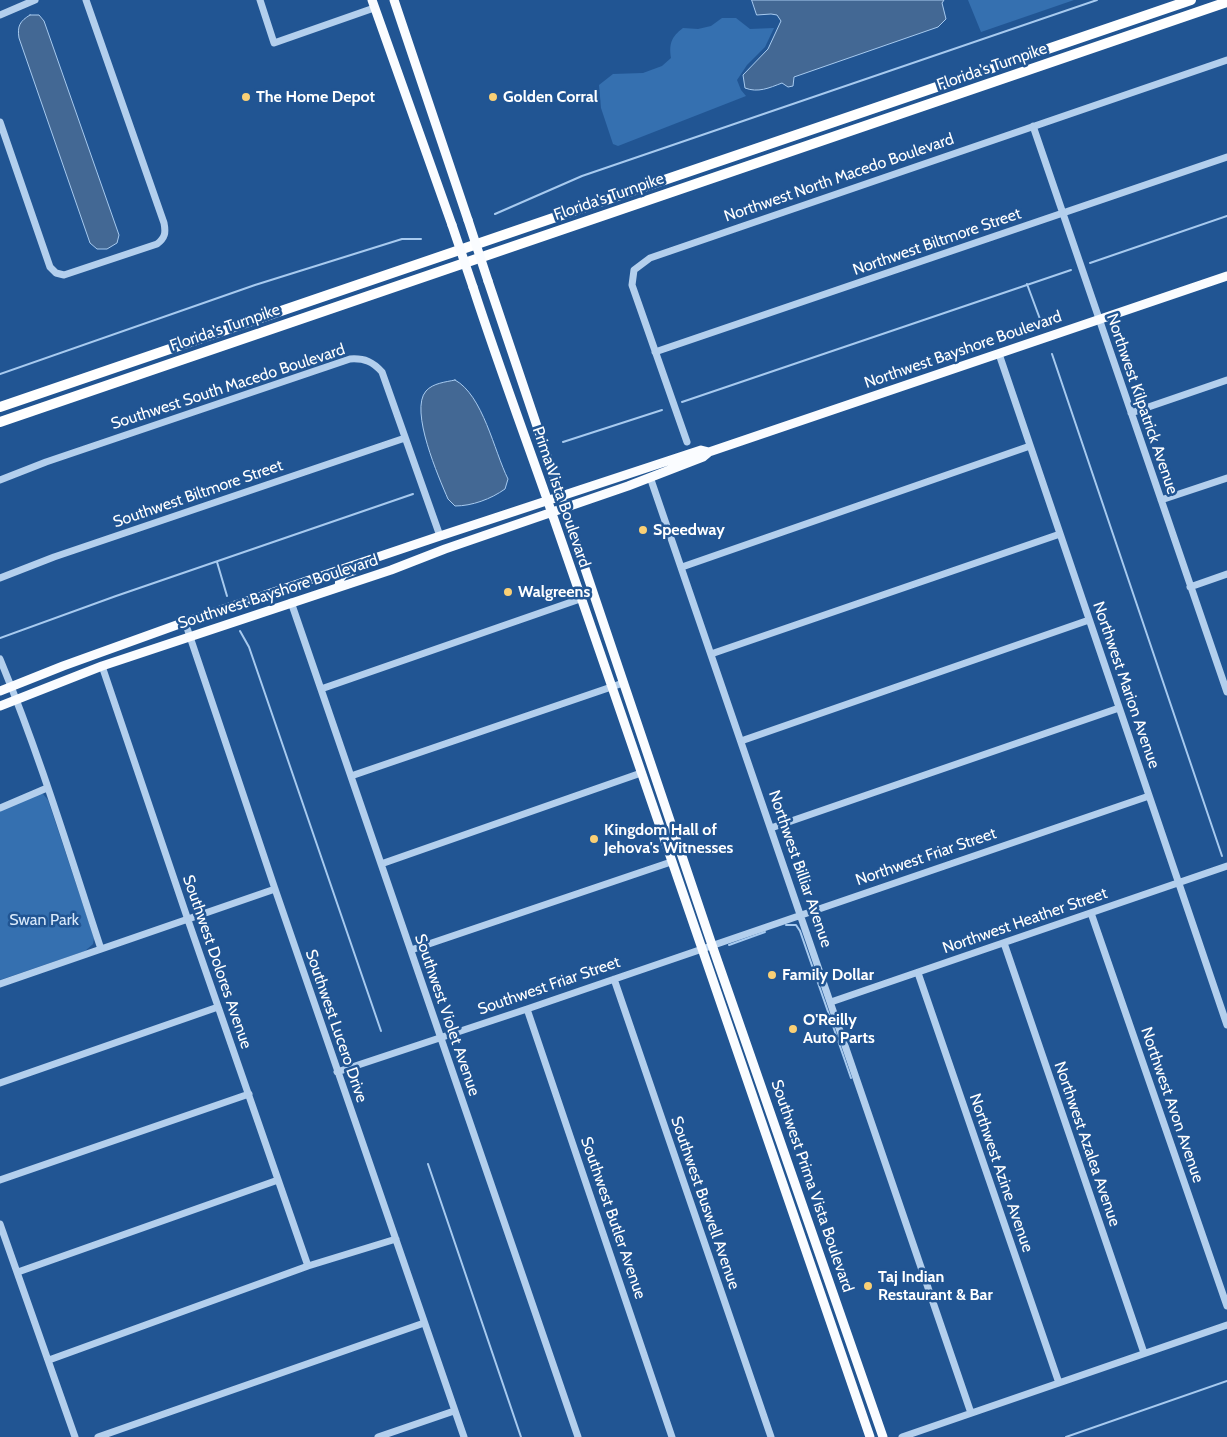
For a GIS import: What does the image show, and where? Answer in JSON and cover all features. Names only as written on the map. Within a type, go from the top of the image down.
[{"type":"highway","name":"Florida's Turnpike","points":[[0,406],[1191,0]]},
{"type":"highway","name":"Florida's Turnpike","points":[[0,422],[1227,2]]},
{"type":"main road","name":"Prima Vista Boulevard","points":[[394,0],[712,945]]},
{"type":"main road","name":"Prima Vista Boulevard","points":[[373,4],[452,225],[495,356],[548,501],[580,599],[702,949]]},
{"type":"main road","name":"Northwest Bayshore Boulevard","points":[[566,508],[703,457],[709,452],[1227,276]]},
{"type":"main road","name":"Northwest Bayshore Boulevard","points":[[562,497],[701,450],[709,452]]},
{"type":"main road","name":"Southwest Bayshore Boulevard","points":[[0,691],[62,666],[185,622],[388,553],[562,497]]},
{"type":"main road","name":"Southwest Bayshore Boulevard","points":[[0,706],[102,666],[339,587],[566,508]]},
{"type":"main road","points":[[339,587],[340,578],[344,574],[382,560],[388,553]]},
{"type":"main road","points":[[276,608],[282,601],[320,587],[328,574]]},
{"type":"main road","name":"Southwest Prima Vista Boulevard","points":[[712,945],[883,1437]]},
{"type":"main road","name":"Southwest Prima Vista Boulevard","points":[[702,949],[870,1437]]},
{"type":"street","points":[[0,15],[35,0]]},
{"type":"street","points":[[0,122],[50,267],[56,273],[64,275],[157,244],[162,240],[166,232],[164,224],[86,0]]},
{"type":"street","points":[[260,0],[274,43],[373,4]]},
{"type":"street","name":"Northwest North Macedo Boulevard","points":[[687,442],[632,284],[634,270],[650,258],[1227,60]]},
{"type":"street","name":"Northwest Kilpatrick Avenue","points":[[1032,126],[1190,587],[1224,672],[1227,692]]},
{"type":"street","name":"Northwest Biltmore Street","points":[[655,352],[1227,157]]},
{"type":"street","name":"Northwest Marion Avenue","points":[[999,354],[1227,1025]]},
{"type":"street","name":"Southwest South Macedo Boulevard","points":[[0,480],[46,462],[350,359],[361,358],[376,365],[382,372],[440,536]]},
{"type":"street","points":[[1131,413],[1227,380]]},
{"type":"street","name":"Southwest Biltmore Street","points":[[0,578],[54,557],[405,438]]},
{"type":"street","points":[[682,567],[1030,446]]},
{"type":"street","name":"Northwest Billiar Avenue","points":[[650,477],[971,1413]]},
{"type":"street","points":[[1160,500],[1227,478]]},
{"type":"street","points":[[711,654],[1060,534]]},
{"type":"street","points":[[1190,587],[1227,574]]},
{"type":"street","points":[[321,689],[580,599]]},
{"type":"street","name":"Southwest Violet Avenue","points":[[291,602],[578,1437]]},
{"type":"street","points":[[741,741],[1089,620]]},
{"type":"street","name":"Southwest Lucero Drive","points":[[185,622],[337,1072],[464,1437]]},
{"type":"street","points":[[0,659],[16,699],[102,948]]},
{"type":"street","name":"Southwest Dolores Avenue","points":[[102,666],[308,1266]]},
{"type":"street","points":[[351,776],[623,683]]},
{"type":"street","points":[[771,828],[1119,708]]},
{"type":"street","points":[[381,864],[642,773]]},
{"type":"street","points":[[0,808],[47,788]]},
{"type":"street","name":"Northwest Friar Street","points":[[712,945],[1149,796]]},
{"type":"street","points":[[411,950],[672,862]]},
{"type":"street","name":"Northwest Heather Street","points":[[831,1002],[1227,866]]},
{"type":"street","points":[[0,984],[275,889]]},
{"type":"street","name":"Northwest Avon Avenue","points":[[1092,913],[1227,1306]]},
{"type":"street","name":"Northwest Azalea Avenue","points":[[1004,942],[1144,1353]]},
{"type":"street","name":"Southwest Friar Street","points":[[337,1072],[712,945]]},
{"type":"street","name":"Northwest Azine Avenue","points":[[918,973],[1059,1383]]},
{"type":"street","name":"Southwest Buswell Avenue","points":[[614,979],[770,1437]]},
{"type":"street","points":[[0,1083],[218,1007]]},
{"type":"street","name":"Southwest Butler Avenue","points":[[527,1009],[672,1437]]},
{"type":"street","points":[[0,1180],[249,1094]]},
{"type":"street","points":[[18,1272],[278,1180]]},
{"type":"street","points":[[0,1224],[76,1437]]},
{"type":"street","points":[[49,1360],[308,1266],[396,1239]]},
{"type":"street","points":[[98,1437],[424,1323]]},
{"type":"street","points":[[902,1437],[1227,1324]]},
{"type":"street","points":[[378,1437],[454,1411]]},
{"type":"green space","points":[[968,0],[1074,0],[981,32]]},
{"type":"green space","points":[[722,18],[736,18],[750,29],[774,28],[765,47],[747,65],[737,80],[746,96],[618,146],[613,144],[601,108],[599,85],[613,74],[643,73],[662,66],[671,58],[670,49],[672,41],[683,28],[698,29],[711,26]]},
{"type":"green space","name":"Swan Park","points":[[38,794],[43,794],[48,800],[94,938],[93,944],[85,951],[0,980],[0,810]]},
{"type":"shaded area","points":[[752,0],[944,0],[942,3],[946,19],[938,27],[794,77],[793,86],[788,87],[782,83],[773,87],[754,90],[745,88],[743,75],[768,49],[781,21],[777,15],[757,15]]},
{"type":"shaded area","points":[[30,15],[39,15],[44,21],[119,235],[117,243],[107,249],[97,249],[90,243],[19,38],[18,30],[20,24]]},
{"type":"shaded area","points":[[455,380],[465,387],[480,411],[508,479],[505,489],[494,496],[461,506],[455,506],[448,499],[427,444],[421,413],[422,400],[429,388]]},
{"type":"waterway","points":[[495,214],[582,176],[1097,0]]},
{"type":"waterway","points":[[1090,263],[1227,216]]},
{"type":"waterway","points":[[0,374],[255,285],[402,239],[421,239]]},
{"type":"waterway","points":[[682,402],[1071,270]]},
{"type":"waterway","points":[[1027,284],[1040,319]]},
{"type":"waterway","points":[[1052,354],[1222,856]]},
{"type":"waterway","points":[[563,442],[662,410]]},
{"type":"waterway","points":[[0,638],[413,494]]},
{"type":"waterway","points":[[217,562],[227,596]]},
{"type":"waterway","points":[[240,631],[249,647],[381,1031]]},
{"type":"waterway","points":[[786,925],[796,925],[800,931],[851,1078]]},
{"type":"waterway","points":[[729,945],[765,932]]},
{"type":"waterway","points":[[428,1164],[521,1437]]},
{"type":"waterway","points":[[1066,1437],[1227,1381]]},
{"type":"place","name":"The Home Depot","points":[[246,97]]},
{"type":"place","name":"Golden Corral","points":[[493,97]]},
{"type":"place","name":"Speedway","points":[[643,530]]},
{"type":"place","name":"Walgreens","points":[[508,592]]},
{"type":"place","name":"Kingdom Hall of Jehova's Witnesses","points":[[594,839]]},
{"type":"place","name":"Family Dollar","points":[[772,975]]},
{"type":"place","name":"O'Reilly Auto Parts","points":[[793,1029]]},
{"type":"place","name":"Taj Indian Restaurant & Bar","points":[[868,1286]]}]
